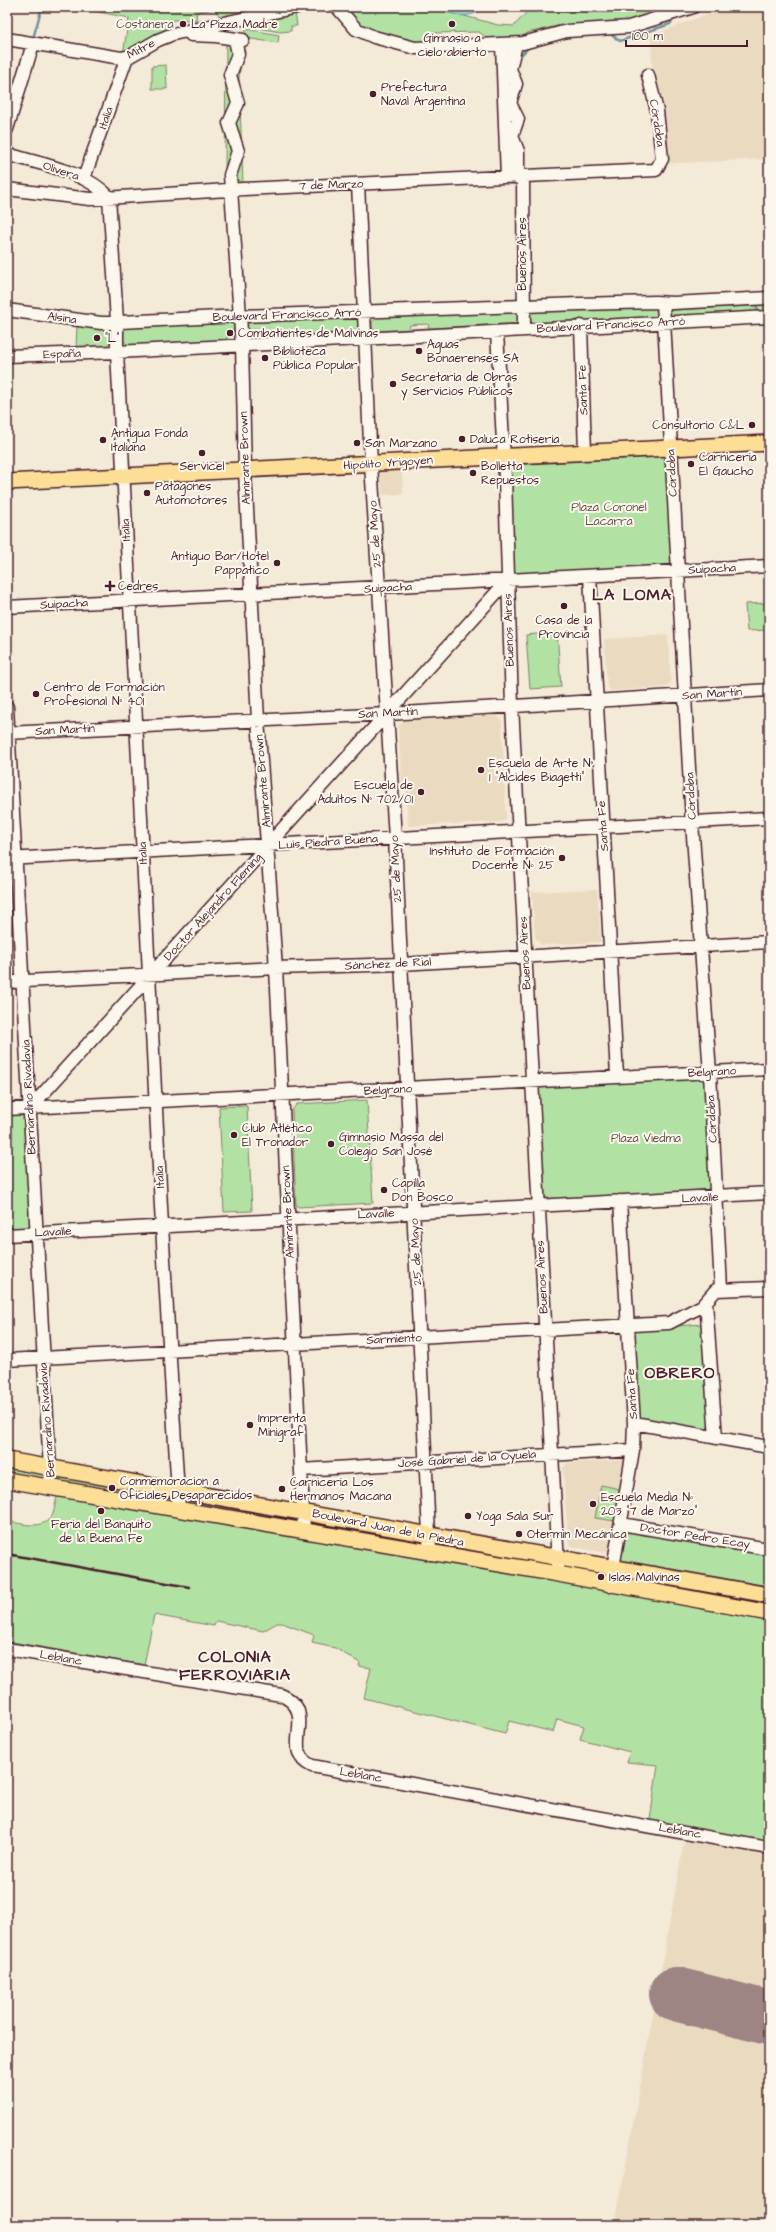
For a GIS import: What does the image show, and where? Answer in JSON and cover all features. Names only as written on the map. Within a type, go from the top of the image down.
[{"type":"main road","name":"Hipólito Yrigoyen","points":[[7,482],[245,471],[502,455],[585,453],[769,443]]},
{"type":"main road","name":"Boulevard Juan de la Piedra","points":[[7,1460],[769,1595]]},
{"type":"main road","name":"Boulevard Juan de la Piedra","points":[[7,1480],[430,1554],[558,1574],[610,1586],[769,1614]]},
{"type":"street","name":"Mitre","points":[[7,39],[121,58],[127,57],[158,40],[173,34],[298,7]]},
{"type":"street","points":[[337,7],[356,29],[374,37],[406,46],[516,44],[567,31],[629,27],[693,7]]},
{"type":"street","name":"Almirante Brown","points":[[173,34],[174,36],[216,36],[239,40],[238,54],[230,75],[238,103],[231,119],[230,128],[238,151],[230,171],[242,345],[245,471],[258,720],[276,968],[304,1532]]},
{"type":"street","points":[[7,129],[33,44]]},
{"type":"street","name":"Buenos Aires","points":[[516,44],[510,69],[516,84],[510,103],[518,119],[512,136],[518,151],[516,178]]},
{"type":"street","name":"Buenos Aires","points":[[502,45],[516,178],[524,330]]},
{"type":"street","name":"Italia","points":[[84,178],[127,57]]},
{"type":"street","name":"Córdoba","points":[[648,75],[657,111],[662,160],[656,170]]},
{"type":"street","name":"Olivera","points":[[7,154],[84,178],[101,188],[109,197]]},
{"type":"street","name":"7 de Marzo","points":[[7,189],[90,198],[656,170]]},
{"type":"street","name":"25 de Mayo","points":[[358,184],[371,464],[395,838],[430,1554]]},
{"type":"street","name":"Italia","points":[[109,197],[117,321],[123,477],[162,1226],[179,1510]]},
{"type":"street","name":"Boulevard Francisco Arró","points":[[117,321],[522,306],[663,303],[769,298]]},
{"type":"street","name":"Córdoba","points":[[663,303],[692,822],[710,1072],[721,1289]]},
{"type":"street","name":"Alsina","points":[[7,310],[100,323],[117,321]]},
{"type":"street","name":"Boulevard Francisco Arró","points":[[117,352],[769,317]]},
{"type":"street","name":"Santa Fe","points":[[581,326],[585,453]]},
{"type":"street","name":"Buenos Aires","points":[[497,332],[512,706],[520,832],[544,1330],[558,1574]]},
{"type":"street","name":"España","points":[[7,356],[117,352]]},
{"type":"street","name":"Suipacha","points":[[7,607],[130,602],[769,566]]},
{"type":"street","name":"Santa Fe","points":[[590,576],[595,701],[611,951],[617,1076]]},
{"type":"street","name":"Doctor Alejandro Fleming","points":[[30,1108],[507,581]]},
{"type":"street","name":"San Martín","points":[[8,733],[388,714],[769,690]]},
{"type":"street","name":"Bernardino Rivadavia","points":[[7,707],[11,859],[22,981],[51,1487]]},
{"type":"street","name":"Luis Piedra Buena","points":[[11,859],[769,818]]},
{"type":"street","name":"Sánchez de Rial","points":[[7,982],[276,968],[400,964],[525,955],[769,942]]},
{"type":"street","name":"Belgrano","points":[[7,1109],[282,1096],[617,1076],[769,1069]]},
{"type":"street","name":"Lavalle","points":[[7,1234],[717,1197],[769,1193]]},
{"type":"street","name":"Santa Fe","points":[[610,1586],[633,1450],[634,1423],[620,1201]]},
{"type":"street","points":[[721,1289],[769,1288]]},
{"type":"street","name":"Sarmiento","points":[[7,1360],[627,1326],[676,1321],[706,1302],[716,1290],[721,1289]]},
{"type":"street","points":[[706,1302],[716,1438]]},
{"type":"street","points":[[634,1423],[769,1447]]},
{"type":"street","name":"José Gabriel de la Oyuela","points":[[301,1470],[633,1450]]},
{"type":"street","name":"Doctor Pedro Ecay","points":[[621,1524],[769,1549]]},
{"type":"street","name":"Leblanc","points":[[7,1649],[281,1695],[291,1700],[297,1706],[299,1757],[312,1766],[769,1848]]},
{"type":"shaded area","points":[[725,7],[769,7],[769,159],[656,164],[651,36]]},
{"type":"shaded area","points":[[402,469],[403,494],[382,495],[380,471]]},
{"type":"shaded area","points":[[668,635],[671,683],[666,687],[611,691],[607,686],[604,639]]},
{"type":"shaded area","points":[[497,715],[502,722],[506,818],[502,822],[408,826],[406,791],[402,791],[398,726],[404,721]]},
{"type":"shaded area","points":[[597,889],[601,942],[541,945],[535,937],[532,892]]},
{"type":"shaded area","name":"Escuela Media Nº 203 \"7 de Marzo\"","points":[[624,1460],[628,1464],[613,1549],[605,1553],[571,1546],[568,1541],[563,1468],[567,1463]]},
{"type":"shaded area","points":[[685,1837],[769,1852],[769,2225],[615,2225]]},
{"type":"green space","name":"Costanera","points":[[74,7],[282,7],[224,21],[214,9],[197,12],[196,20],[173,20],[170,29],[123,54],[129,18]]},
{"type":"green space","points":[[341,7],[431,7],[498,25],[514,26],[526,13],[533,9],[588,12],[615,7],[681,7],[627,24],[566,27],[561,25],[527,33],[526,36],[492,42],[479,32],[432,33],[428,44],[415,45],[356,25]]},
{"type":"green space","points":[[295,11],[297,26],[291,26],[291,31],[280,32],[247,26],[248,22]]},
{"type":"green space","points":[[246,29],[279,35],[278,43],[245,38]]},
{"type":"green space","points":[[226,39],[232,42],[234,145],[225,181]]},
{"type":"green space","points":[[242,53],[239,77],[243,184],[235,177],[241,158],[241,139],[238,138],[233,116],[234,85]]},
{"type":"green space","points":[[166,65],[167,89],[152,89],[152,66]]},
{"type":"green space","points":[[769,305],[769,314],[671,317],[669,314],[674,310]]},
{"type":"green space","points":[[658,308],[659,315],[657,318],[531,325],[529,319],[529,313],[531,310]]},
{"type":"green space","points":[[517,311],[519,315],[517,325],[430,330],[428,324],[410,325],[408,331],[379,333],[372,328],[372,322],[378,316]]},
{"type":"green space","points":[[354,317],[360,321],[359,331],[355,334],[256,337],[248,331],[247,327],[247,325],[251,322]]},
{"type":"green space","points":[[230,322],[234,326],[233,334],[224,340],[130,346],[123,340],[122,335],[122,330],[125,327]]},
{"type":"green space","points":[[77,325],[106,329],[111,334],[111,342],[104,347],[76,348]]},
{"type":"green space","name":"Plaza Coronel Lacarra","points":[[661,454],[666,456],[673,567],[514,573],[510,464]]},
{"type":"green space","points":[[769,603],[769,630],[747,631],[745,604]]},
{"type":"green space","points":[[557,632],[561,687],[530,689],[526,635]]},
{"type":"green space","name":"Plaza Viedma","points":[[700,1078],[705,1084],[711,1189],[709,1191],[550,1200],[544,1197],[537,1094],[541,1087]]},
{"type":"green space","name":"Gimnasio Massa del Colegio San José","points":[[367,1100],[373,1203],[298,1207],[296,1205],[292,1110],[297,1104]]},
{"type":"green space","name":"Club Atlético El Tronador","points":[[247,1106],[252,1211],[224,1212],[219,1107]]},
{"type":"green space","points":[[20,1114],[25,1116],[31,1223],[29,1227],[7,1230],[7,1115]]},
{"type":"green space","points":[[702,1324],[709,1424],[707,1429],[702,1430],[642,1420],[638,1417],[632,1336],[639,1329]]},
{"type":"green space","points":[[7,1465],[45,1474],[44,1479],[7,1474]]},
{"type":"green space","points":[[57,1476],[173,1497],[172,1501],[59,1483],[56,1478]]},
{"type":"green space","points":[[601,1485],[620,1489],[615,1521],[595,1518]]},
{"type":"green space","points":[[58,1495],[769,1618],[769,1842],[650,1820],[658,1765],[627,1762],[630,1752],[580,1739],[584,1726],[557,1719],[553,1732],[509,1721],[505,1734],[364,1698],[371,1668],[359,1666],[360,1663],[335,1648],[312,1643],[314,1635],[282,1623],[277,1623],[263,1631],[216,1621],[214,1626],[154,1615],[144,1665],[7,1641],[7,1521],[26,1525],[44,1523],[53,1514]]},
{"type":"green space","points":[[185,1499],[297,1519],[296,1523],[185,1503]]},
{"type":"green space","points":[[311,1521],[422,1539],[425,1544],[311,1526]]},
{"type":"green space","points":[[626,1530],[769,1552],[769,1589],[622,1562],[622,1537]]},
{"type":"green space","points":[[440,1544],[552,1564],[552,1567],[438,1546]]},
{"type":"green space","points":[[620,1575],[769,1600],[769,1609],[619,1580]]},
{"type":"water","points":[[431,7],[486,7],[479,12],[459,15]]},
{"type":"water","points":[[531,7],[615,7],[588,12],[533,9]]},
{"type":"waterway","points":[[34,35],[42,7]]},
{"type":"waterway","points":[[696,11],[709,7]]},
{"type":"waterway","points":[[602,35],[610,34],[620,41],[670,24],[675,17]]},
{"type":"waterway","points":[[521,55],[529,47]]},
{"type":"waterway","points":[[757,303],[757,313]]},
{"type":"runway","points":[[676,1994],[769,2018]]},
{"type":"railway","points":[[7,1554],[189,1587]]},
{"type":"place","name":"La Pizza Madre","points":[[183,24]]},
{"type":"place","name":"Gimnasio a cielo abierto","points":[[452,24]]},
{"type":"place","name":"Prefectura Naval Argentina","points":[[373,94]]},
{"type":"place","name":"Combatientes de Malvinas","points":[[230,333]]},
{"type":"place","name":"\"L\"","points":[[97,338]]},
{"type":"place","name":"Aguas Bonaerenses SA","points":[[419,351]]},
{"type":"place","name":"Biblioteca Pública Popular","points":[[265,358]]},
{"type":"place","name":"Secretaría de Obras y Servicios Públicos","points":[[393,384]]},
{"type":"place","name":"Consultorio C&L","points":[[752,425]]},
{"type":"place","name":"Daluca Rotisería","points":[[462,439]]},
{"type":"place","name":"Antigua Fonda Italiana","points":[[103,440]]},
{"type":"place","name":"San Marzano","points":[[357,443]]},
{"type":"place","name":"Servicel","points":[[202,453]]},
{"type":"place","name":"Carnicería El Gaucho","points":[[691,464]]},
{"type":"place","name":"Bolletta Repuestos","points":[[473,473]]},
{"type":"place","name":"Patagones Automotores","points":[[147,493]]},
{"type":"place","name":"Antiguo Bar/Hotel Pappatico","points":[[277,563]]},
{"type":"place","name":"Cedres","points":[[110,586]]},
{"type":"place","name":"Casa de la Provincia","points":[[564,606]]},
{"type":"place","name":"Centro de Formación Profesional N° 401","points":[[36,694]]},
{"type":"place","name":"Escuela de Arte N° 1 \"Alcides Biagetti\"","points":[[481,770]]},
{"type":"place","name":"Escuela de Adultos N° 702/01","points":[[421,792]]},
{"type":"place","name":"Instituto de Formación Docente Nº 25","points":[[562,858]]},
{"type":"place","name":"Club Atlético El Tronador","points":[[234,1135]]},
{"type":"place","name":"Gimnasio Massa del Colegio San José","points":[[331,1144]]},
{"type":"place","name":"Capilla Don Bosco","points":[[384,1190]]},
{"type":"place","name":"Imprenta Minigraf","points":[[250,1425]]},
{"type":"place","name":"Conmemoracion a Oficiales Desaparecidos","points":[[112,1488]]},
{"type":"place","name":"Carnicería Los Hermanos Macana","points":[[282,1489]]},
{"type":"place","name":"Escuela Media Nº 203 \"7 de Marzo\"","points":[[593,1504]]},
{"type":"place","name":"Feria del Banquito de la Buena Fe","points":[[101,1511]]},
{"type":"place","name":"Yoga Sala Sur","points":[[468,1516]]},
{"type":"place","name":"Otermin Mecánica","points":[[519,1534]]},
{"type":"place","name":"Islas Malvinas","points":[[601,1577]]},
{"type":"district","name":"LA LOMA","points":[[632,595]]},
{"type":"district","name":"OBRERO","points":[[680,1373]]},
{"type":"district","name":"COLONIA FERROVIARIA","points":[[235,1666]]}]
